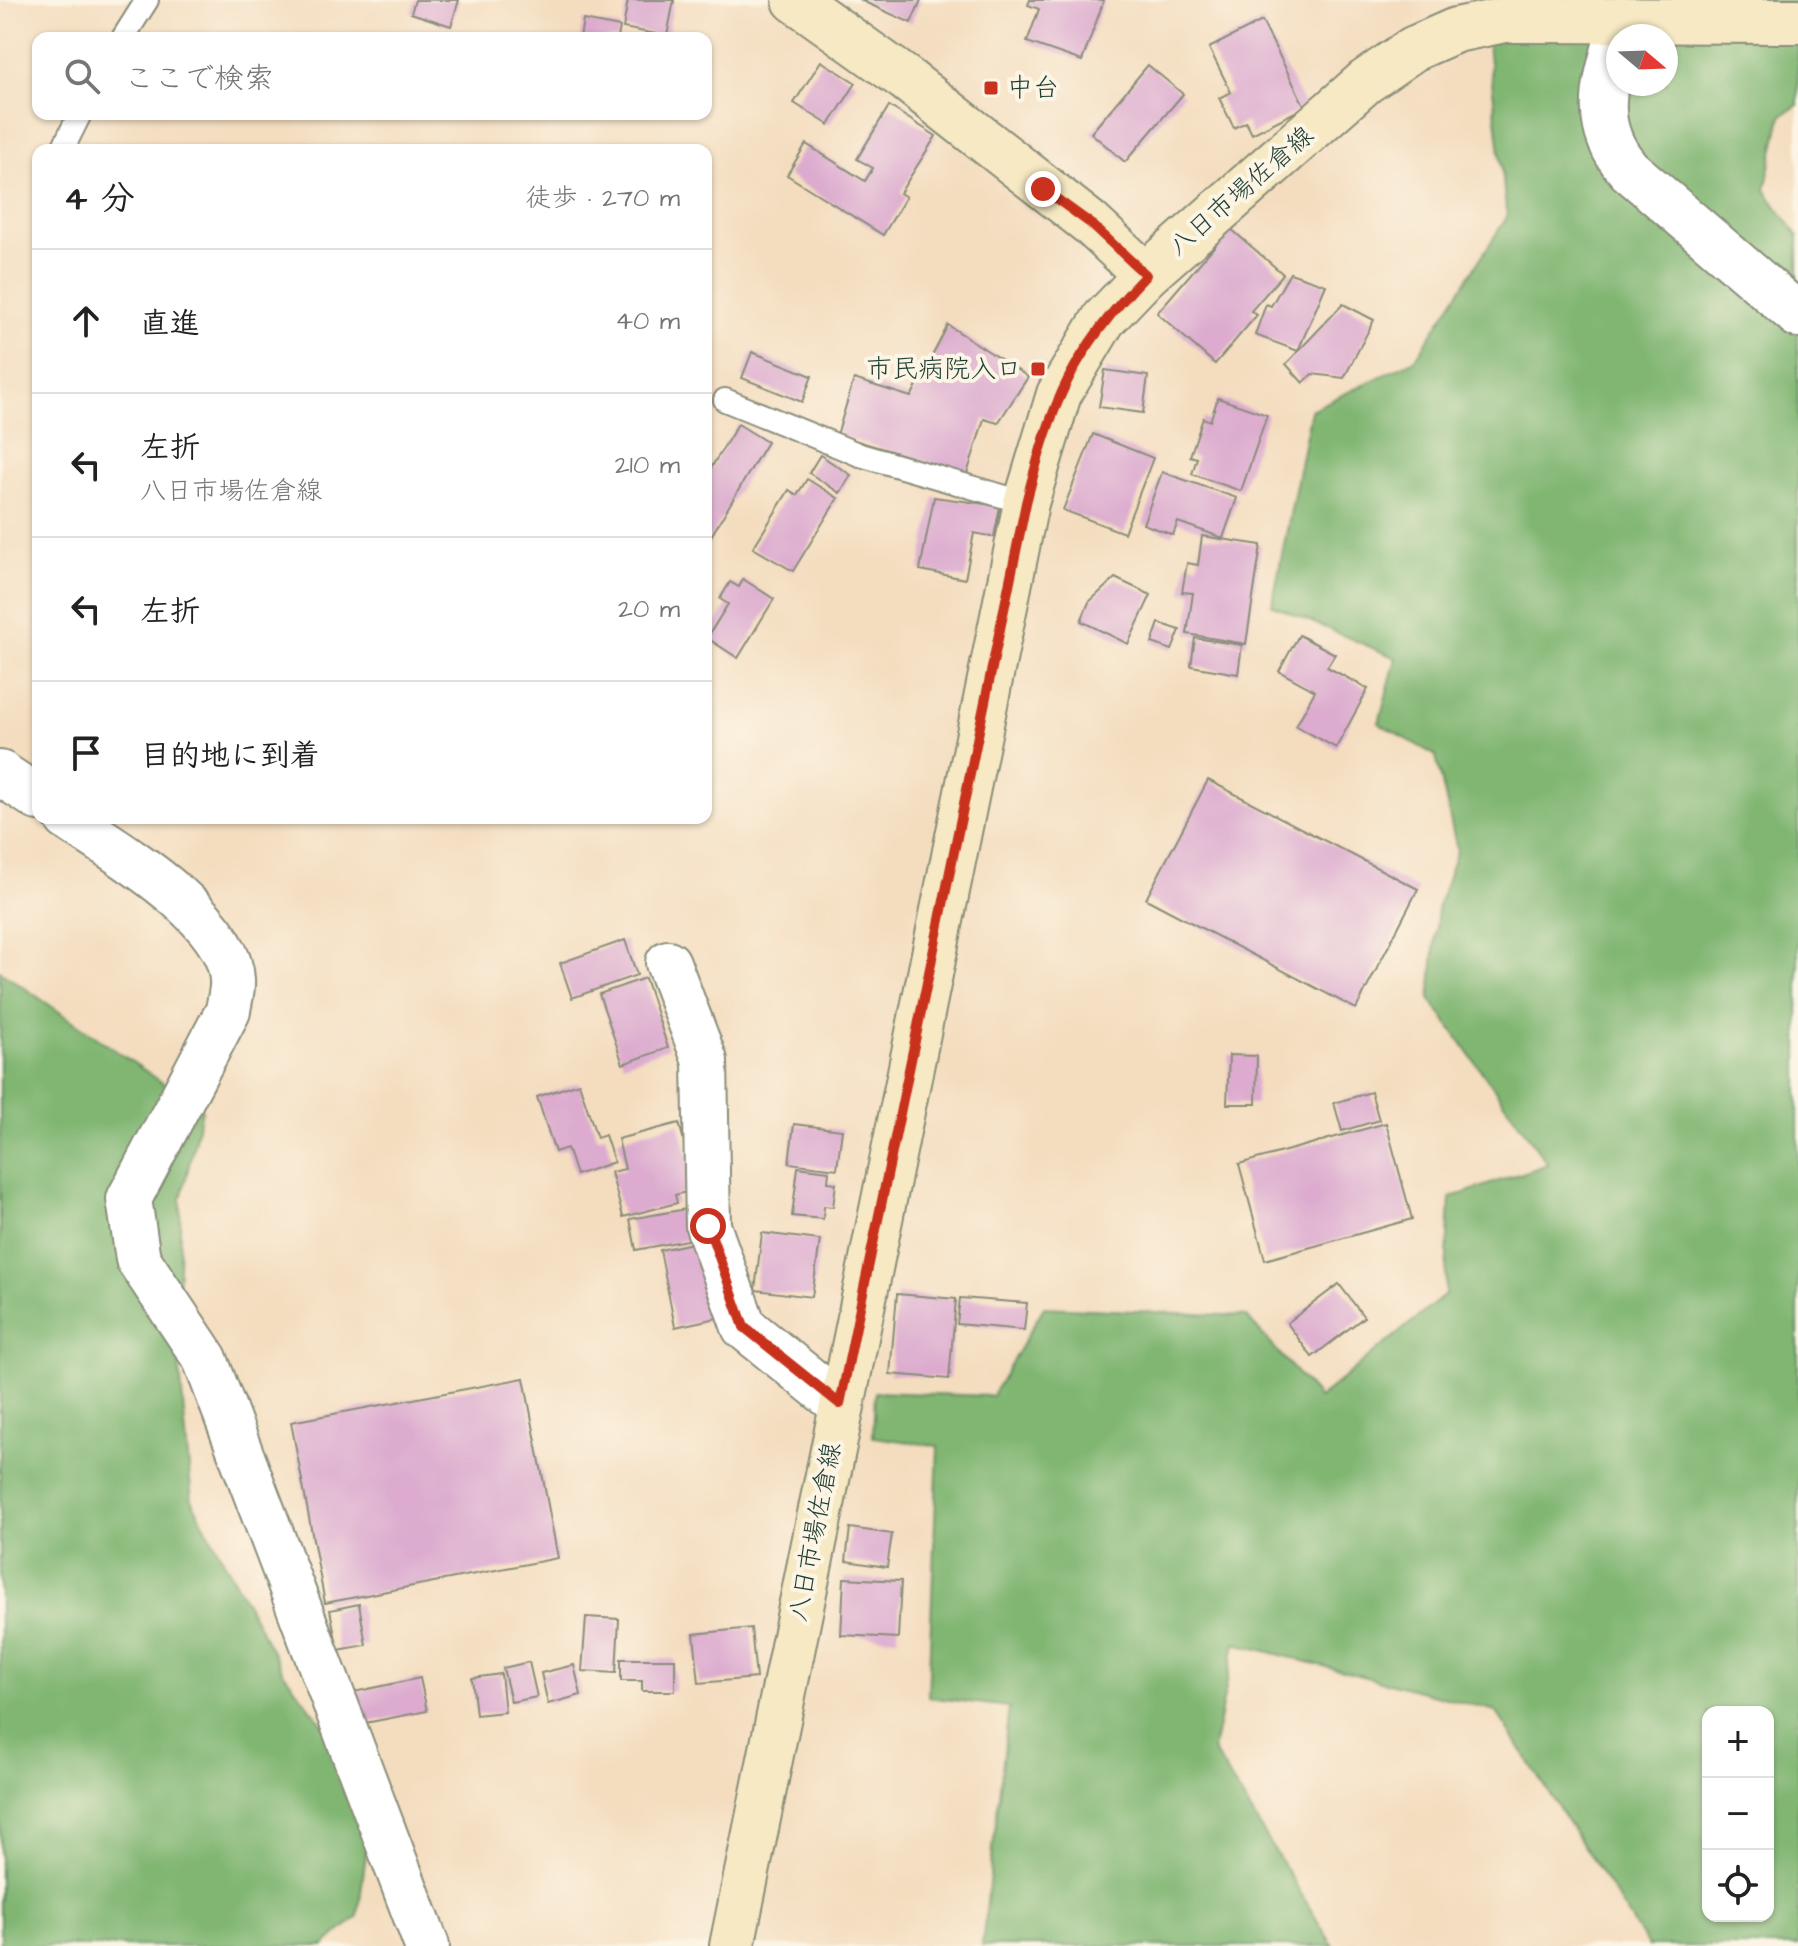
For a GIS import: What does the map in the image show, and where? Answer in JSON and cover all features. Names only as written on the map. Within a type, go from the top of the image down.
[{"type":"main road","points":[[795,0],[906,79],[1090,223],[1146,275]]},
{"type":"main road","name":"八日市場佐倉線","points":[[732,1946],[1026,503],[1041,443],[1073,366],[1104,319],[1146,275],[1365,82],[1413,49],[1456,30],[1575,10],[1622,20],[1798,21]]},
{"type":"street","points":[[1622,20],[1603,96],[1603,123],[1611,150],[1629,170],[1798,315]]},
{"type":"street","points":[[0,773],[32,794]]},
{"type":"street","points":[[76,824],[172,888],[207,928],[229,964],[232,981],[228,1011],[129,1199],[138,1259],[205,1359],[427,1946]]},
{"type":"street","points":[[668,963],[705,1061],[708,1226],[744,1327],[840,1404]]},
{"type":"lane","points":[[127,32],[147,0]]},
{"type":"lane","points":[[65,144],[77,120]]},
{"type":"lane","points":[[725,400],[860,455],[1026,503]]},
{"type":"green space","points":[[1483,0],[1798,0],[1798,105],[1781,116],[1765,190],[1798,236],[1798,1946],[1648,1946],[1496,1711],[1235,1643],[1213,1750],[1333,1946],[982,1946],[1009,1707],[928,1697],[938,1446],[873,1437],[875,1392],[992,1396],[1044,1307],[1246,1316],[1319,1398],[1445,1295],[1450,1198],[1548,1164],[1430,999],[1438,906],[1457,850],[1436,756],[1379,723],[1396,658],[1272,605],[1311,410],[1415,360],[1507,217]]},
{"type":"green space","points":[[0,971],[202,1110],[181,1199],[177,1338],[192,1501],[283,1672],[374,1791],[358,1916],[324,1946],[0,1946]]},
{"type":"building","points":[[415,0],[459,0],[451,26],[411,13]]},
{"type":"building","points":[[628,0],[674,0],[668,32],[623,28]]},
{"type":"building","points":[[860,0],[921,0],[911,23]]},
{"type":"building","points":[[1030,0],[1104,0],[1082,61],[1027,42],[1039,9],[1028,5]]},
{"type":"building","points":[[583,20],[620,27],[619,32],[581,32]]},
{"type":"building","points":[[1262,21],[1305,107],[1252,134],[1246,122],[1234,128],[1219,98],[1231,92],[1209,48]]},
{"type":"building","points":[[821,61],[856,83],[829,125],[794,103]]},
{"type":"building","points":[[1148,65],[1183,94],[1125,162],[1091,133]]},
{"type":"building","points":[[889,106],[936,136],[900,193],[906,197],[883,235],[787,175],[806,144],[865,181],[873,168],[857,159]]},
{"type":"building","points":[[1230,228],[1283,274],[1251,311],[1257,315],[1215,364],[1157,313]]},
{"type":"building","points":[[1290,273],[1326,285],[1298,351],[1255,335],[1266,304],[1271,306]]},
{"type":"building","points":[[1343,304],[1374,320],[1344,378],[1312,374],[1303,383],[1286,364]]},
{"type":"building","points":[[948,325],[1028,377],[998,423],[984,419],[967,474],[837,435],[854,379],[911,397]]},
{"type":"building","points":[[752,352],[812,376],[802,402],[742,378]]},
{"type":"building","points":[[1105,370],[1148,376],[1143,413],[1099,407]]},
{"type":"building","points":[[1218,398],[1267,415],[1241,491],[1192,474],[1197,458],[1190,456],[1203,418],[1210,421]]},
{"type":"building","points":[[738,424],[767,442],[712,535],[712,466]]},
{"type":"building","points":[[1093,434],[1153,458],[1124,533],[1063,510]]},
{"type":"building","points":[[820,455],[851,475],[840,493],[809,473]]},
{"type":"building","points":[[1162,472],[1237,498],[1223,538],[1178,522],[1173,535],[1143,524]]},
{"type":"building","points":[[807,479],[838,498],[793,571],[753,548],[789,490],[797,495]]},
{"type":"building","points":[[934,497],[1000,506],[994,537],[974,533],[965,579],[920,570]]},
{"type":"building","points":[[1202,536],[1261,545],[1246,644],[1187,634],[1193,593],[1182,592],[1187,563],[1198,565]]},
{"type":"building","points":[[1115,578],[1151,595],[1128,644],[1081,621],[1089,602]]},
{"type":"building","points":[[743,579],[774,599],[738,658],[712,641],[712,630],[728,604],[720,599],[730,582],[739,587]]},
{"type":"building","points":[[1159,623],[1180,630],[1172,650],[1152,643]]},
{"type":"building","points":[[1299,635],[1335,654],[1327,667],[1368,689],[1336,748],[1296,726],[1315,691],[1279,671]]},
{"type":"building","points":[[1195,638],[1242,645],[1238,674],[1191,666]]},
{"type":"building","points":[[1208,780],[1418,889],[1356,1009],[1146,899]]},
{"type":"building","points":[[625,940],[637,975],[572,998],[560,963]]},
{"type":"building","points":[[645,978],[668,1048],[623,1064],[599,994]]},
{"type":"building","points":[[1229,1055],[1257,1056],[1256,1104],[1227,1104]]},
{"type":"building","points":[[579,1083],[597,1138],[605,1135],[614,1162],[576,1175],[567,1148],[555,1152],[537,1097]]},
{"type":"building","points":[[1371,1092],[1379,1120],[1342,1131],[1334,1103]]},
{"type":"building","points":[[679,1123],[697,1189],[675,1195],[677,1203],[623,1217],[611,1172],[625,1169],[618,1139]]},
{"type":"building","points":[[1386,1123],[1412,1219],[1265,1260],[1239,1164]]},
{"type":"building","points":[[794,1124],[842,1130],[837,1169],[789,1163]]},
{"type":"building","points":[[798,1167],[829,1171],[828,1182],[836,1183],[833,1207],[824,1206],[823,1219],[792,1216]]},
{"type":"building","points":[[692,1208],[697,1238],[636,1250],[630,1219]]},
{"type":"building","points":[[762,1233],[820,1240],[812,1297],[755,1290]]},
{"type":"building","points":[[707,1240],[722,1317],[675,1327],[660,1250]]},
{"type":"building","points":[[1339,1284],[1364,1317],[1312,1357],[1287,1323]]},
{"type":"building","points":[[897,1294],[956,1299],[949,1379],[890,1374]]},
{"type":"building","points":[[960,1298],[1027,1303],[1024,1330],[957,1324]]},
{"type":"building","points":[[524,1378],[558,1558],[325,1603],[291,1422]]},
{"type":"building","points":[[850,1528],[892,1534],[887,1567],[846,1561]]},
{"type":"building","points":[[844,1578],[901,1581],[898,1638],[841,1635]]},
{"type":"building","points":[[359,1604],[366,1645],[338,1650],[330,1610]]},
{"type":"building","points":[[586,1617],[619,1619],[616,1673],[582,1671]]},
{"type":"building","points":[[751,1628],[756,1678],[699,1683],[694,1634]]},
{"type":"building","points":[[621,1659],[675,1659],[675,1691],[642,1691],[642,1681],[621,1681]]},
{"type":"building","points":[[529,1662],[537,1697],[511,1702],[503,1668]]},
{"type":"building","points":[[574,1665],[581,1695],[548,1704],[541,1673]]},
{"type":"building","points":[[501,1674],[505,1712],[476,1715],[472,1678]]},
{"type":"building","points":[[420,1678],[427,1711],[355,1725],[349,1693]]},
{"type":"place","name":"中台","points":[[991,88]]},
{"type":"place","name":"市民病院入ロ","points":[[1038,369]]},
{"type":"route","points":[[708,1226],[744,1327],[762,1345],[840,1404],[1041,443],[1073,366],[1104,319],[1146,275],[1090,223],[1043,189]]}]
